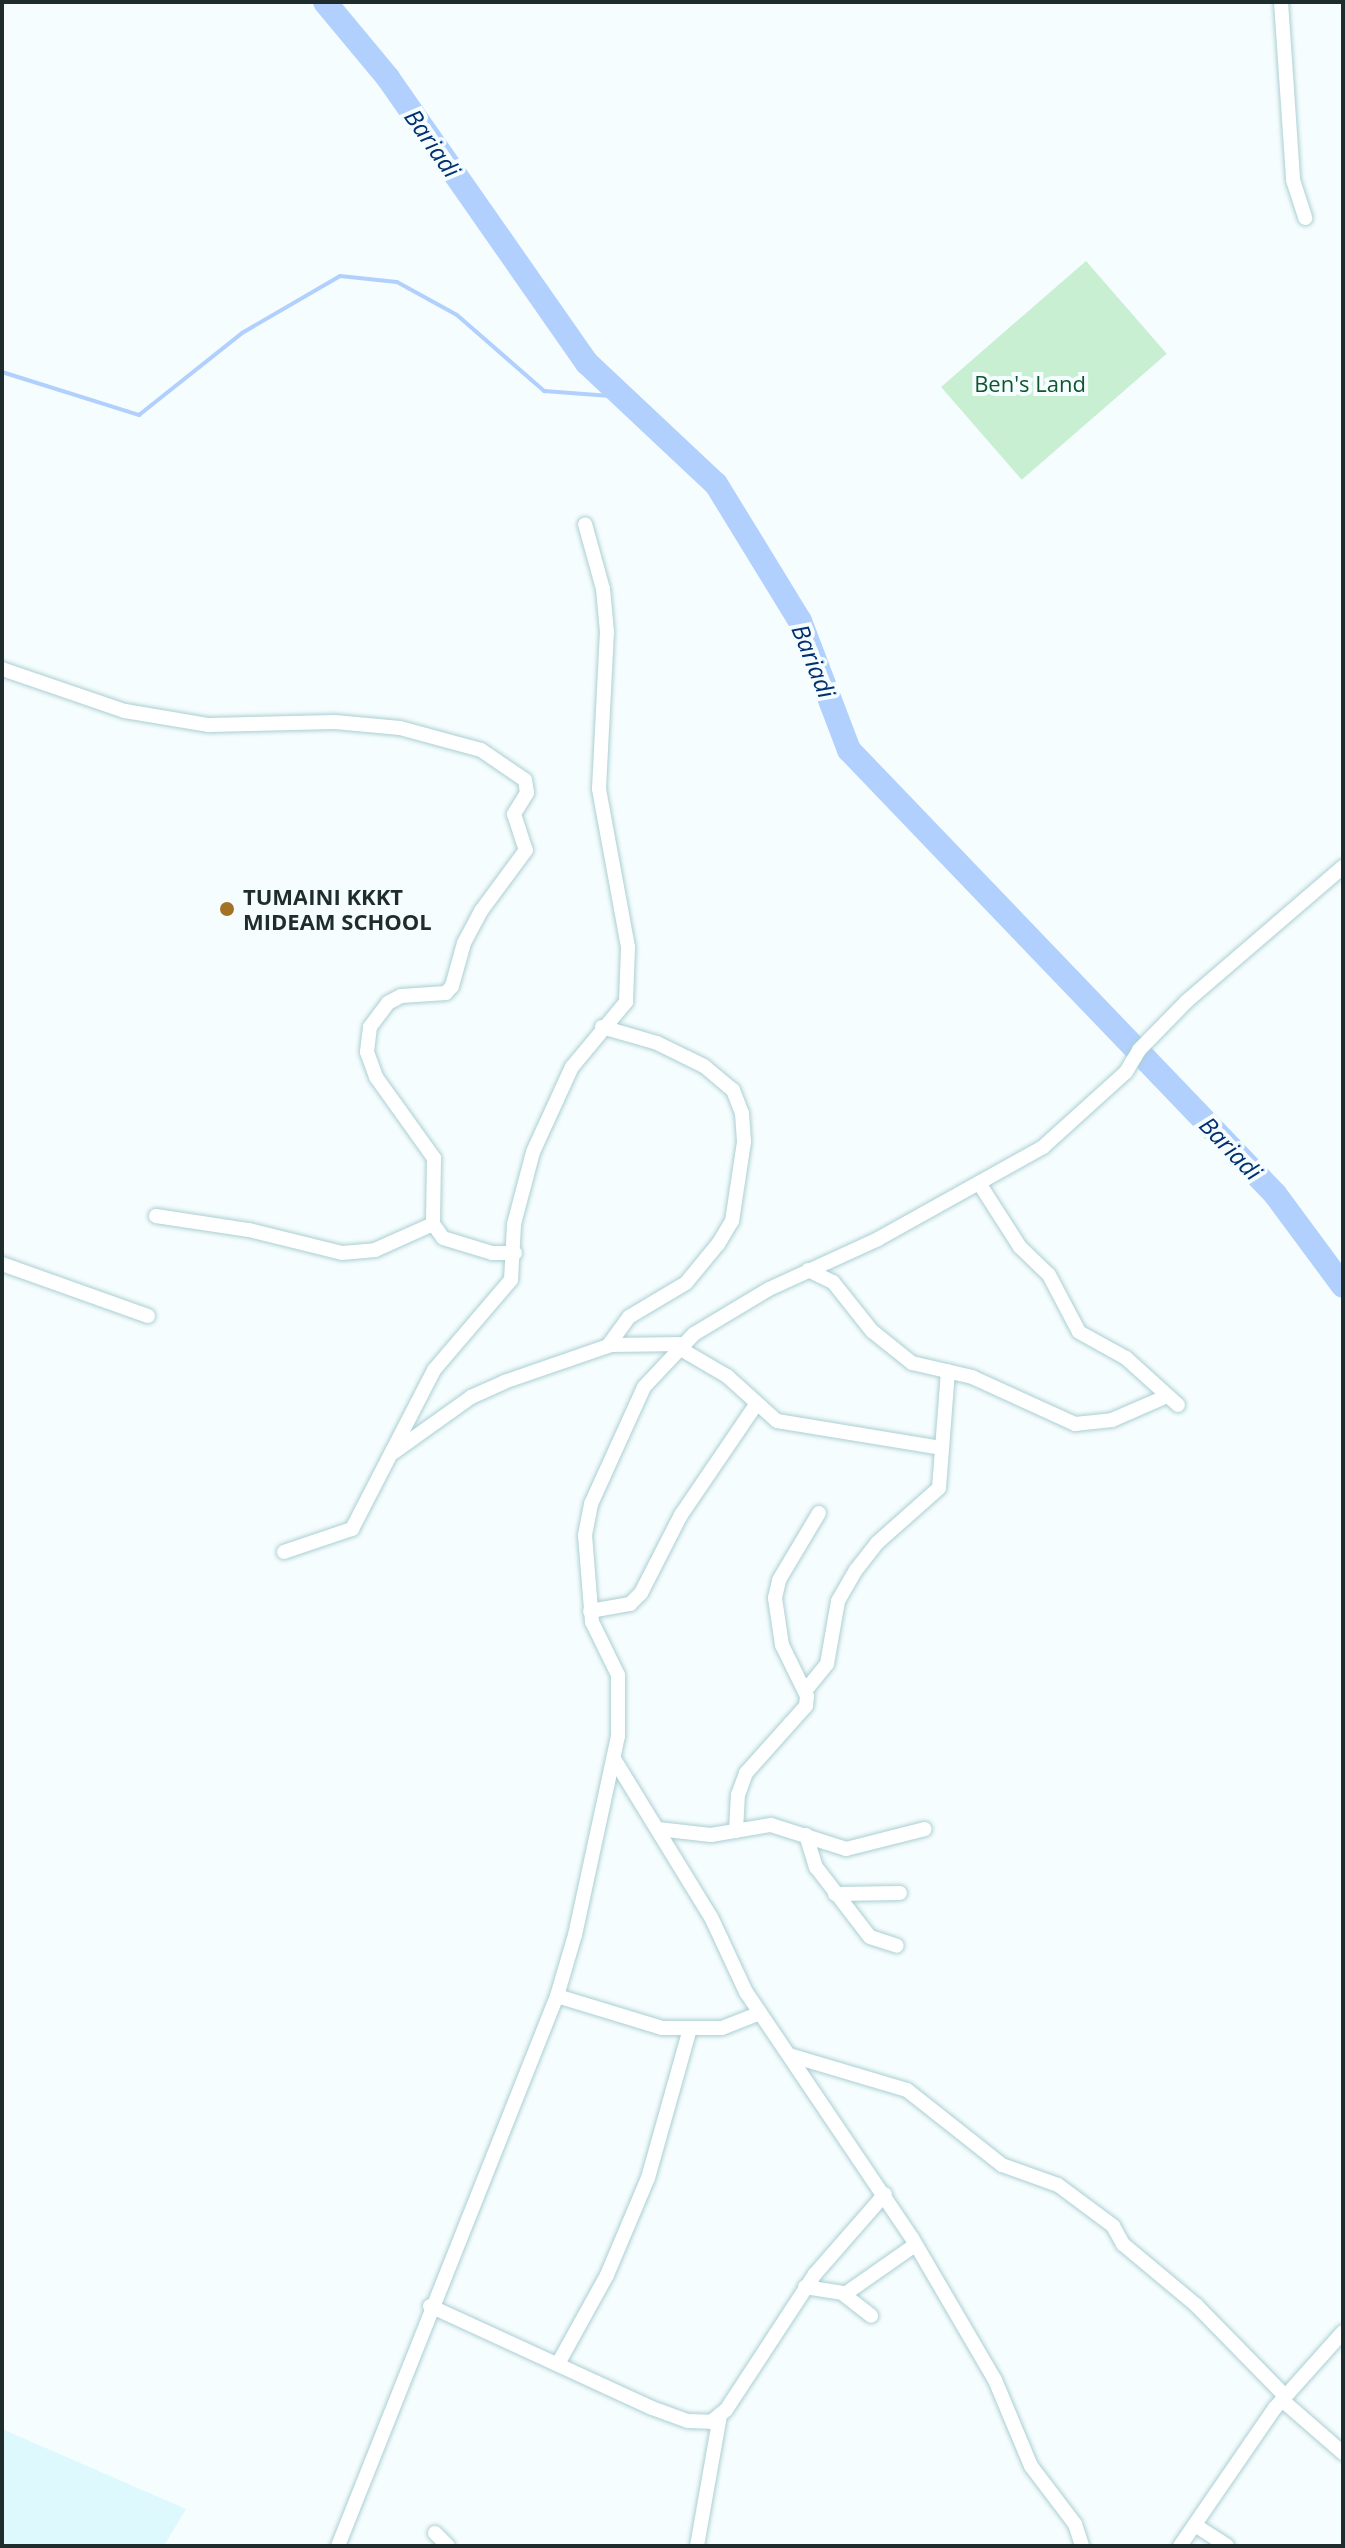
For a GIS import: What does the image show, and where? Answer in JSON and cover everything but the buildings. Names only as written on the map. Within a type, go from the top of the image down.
[{"type":"street","points":[[1281,2],[1293,180],[1305,218]]},
{"type":"street","points":[[284,1552],[352,1529],[434,1370],[501,1297],[511,1280],[515,1253],[514,1224],[533,1152],[572,1067],[602,1027],[626,1002],[628,947],[599,789],[607,632],[603,589],[585,524]]},
{"type":"street","points":[[2,669],[125,711],[209,725],[335,722],[400,728],[481,750],[525,780],[527,793],[514,814],[526,850],[475,922],[452,986],[435,995],[401,996],[370,1027],[367,1052],[376,1077],[434,1158],[433,1224],[443,1238],[464,1246],[515,1253]]},
{"type":"street","points":[[338,2546],[430,2306],[557,1996],[614,1759],[618,1675],[590,1611],[585,1551],[591,1504],[644,1387],[681,1346],[808,1270],[878,1239],[979,1183],[1070,1126],[1187,1001],[1343,867]]},
{"type":"street","points":[[602,1027],[657,1043],[704,1066],[733,1090],[742,1113],[744,1142],[732,1221],[718,1244],[686,1283],[629,1317],[608,1346]]},
{"type":"street","points":[[808,1270],[845,1293],[860,1318],[891,1349],[912,1363],[948,1371],[1083,1427],[1171,1401],[1126,1358],[1079,1332],[1049,1275],[1020,1247],[979,1183]]},
{"type":"street","points":[[156,1216],[249,1230],[342,1253],[375,1250],[433,1224]]},
{"type":"street","points":[[2,1264],[148,1316]]},
{"type":"street","points":[[391,1455],[471,1397],[608,1346],[681,1346],[727,1376],[755,1406],[790,1426],[941,1448]]},
{"type":"street","points":[[805,1691],[827,1664],[838,1601],[856,1570],[877,1543],[939,1488],[948,1371]]},
{"type":"street","points":[[590,1611],[630,1604],[641,1593],[681,1515],[755,1406]]},
{"type":"street","points":[[736,1831],[738,1795],[746,1773],[806,1706],[805,1691],[786,1661],[775,1598],[779,1580],[819,1513]]},
{"type":"street","points":[[614,1759],[658,1829],[760,2013],[885,2194],[995,2380],[1031,2466],[1075,2524],[1082,2546]]},
{"type":"street","points":[[658,1829],[711,1835],[771,1825],[846,1849],[925,1829]]},
{"type":"street","points":[[806,1835],[816,1867],[870,1937],[897,1946]]},
{"type":"street","points":[[835,1894],[900,1893]]},
{"type":"street","points":[[557,1996],[662,2028],[722,2028],[760,2013]]},
{"type":"street","points":[[559,2362],[607,2275],[648,2178],[690,2029]]},
{"type":"street","points":[[789,2055],[907,2090],[1002,2165],[1058,2185],[1113,2226],[1123,2244],[1196,2305],[1284,2398],[1343,2453]]},
{"type":"street","points":[[430,2306],[688,2421],[711,2422],[720,2415],[805,2287],[885,2194]]},
{"type":"street","points":[[845,2294],[915,2245]]},
{"type":"street","points":[[805,2287],[845,2294],[871,2316]]},
{"type":"street","points":[[1180,2546],[1284,2398],[1343,2332]]},
{"type":"street","points":[[697,2546],[720,2415]]},
{"type":"street","points":[[1195,2525],[1227,2546]]},
{"type":"street","points":[[435,2533],[448,2546]]},
{"type":"shaded area","points":[[2,2429],[186,2509],[164,2546],[2,2546]]},
{"type":"green space","name":"Ben's Land","points":[[1086,261],[1167,354],[1022,480],[941,387]]},
{"type":"waterway","name":"Bariadi","points":[[325,2],[388,78],[587,363],[716,484],[800,621],[849,750],[1275,1194],[1343,1286]]},
{"type":"waterway","points":[[2,372],[139,415],[242,333],[340,276],[397,282],[457,315],[544,391],[624,397]]},
{"type":"place","name":"TUMAINI KKKT MIDEAM SCHOOL","points":[[227,909]]}]
